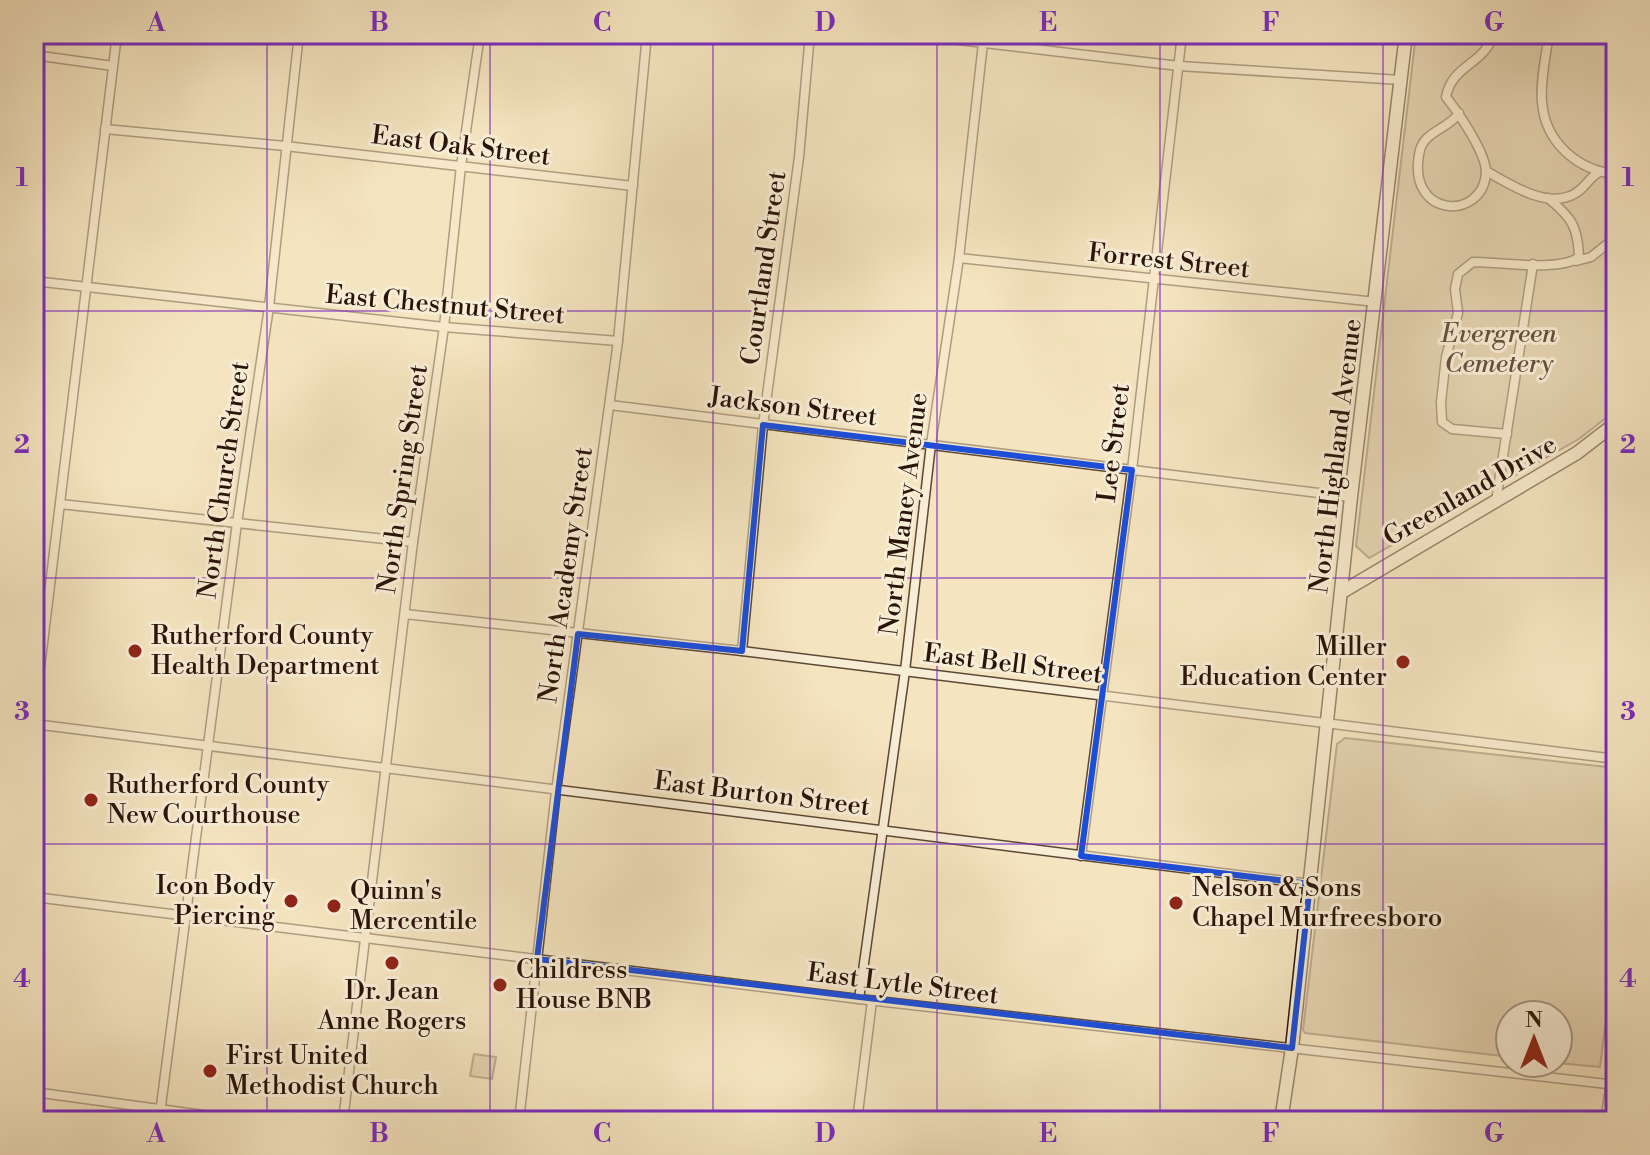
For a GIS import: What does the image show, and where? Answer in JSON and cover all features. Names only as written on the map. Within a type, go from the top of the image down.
[{"type":"street","points":[[34,717],[117,34]]},
{"type":"street","name":"North Church Street","points":[[159,1121],[237,523],[269,307],[299,34]]},
{"type":"street","name":"North Spring Street","points":[[343,1121],[413,542],[444,327],[461,166],[480,34]]},
{"type":"street","name":"North Academy Street","points":[[519,1121],[556,791],[618,341],[647,34]]},
{"type":"street","name":"Courtland Street","points":[[742,651],[763,425],[799,157],[810,34]]},
{"type":"street","points":[[908,34],[983,38],[1179,66],[1401,80]]},
{"type":"street","name":"Lee Street","points":[[1081,856],[1132,470],[1182,34]]},
{"type":"street","name":"North Highland Avenue","points":[[1281,1121],[1292,1048],[1351,497],[1406,34]]},
{"type":"street","points":[[1493,34],[1481,55],[1448,84],[1446,97],[1459,113],[1486,171],[1524,191],[1548,198],[1568,198],[1585,188],[1591,177],[1599,172]]},
{"type":"street","points":[[1549,34],[1542,101],[1545,120],[1554,140],[1567,154],[1599,172],[1616,173]]},
{"type":"street","name":"North Maney Avenue","points":[[859,999],[905,671],[931,444],[959,258],[983,38]]},
{"type":"street","points":[[34,55],[113,66]]},
{"type":"street","points":[[1459,113],[1454,121],[1431,134],[1421,148],[1420,184],[1430,200],[1446,207],[1464,205],[1481,190],[1486,171]]},
{"type":"street","name":"East Oak Street","points":[[105,129],[285,146],[633,186]]},
{"type":"street","points":[[1548,198],[1565,212],[1578,233],[1579,257],[1572,263]]},
{"type":"street","points":[[1565,212],[1568,198]]},
{"type":"street","points":[[1507,434],[1452,429],[1442,422],[1446,357],[1458,313],[1455,289],[1458,274],[1473,262],[1572,263],[1591,257],[1616,237]]},
{"type":"street","name":"Forrest Street","points":[[959,258],[1376,302]]},
{"type":"street","points":[[1496,501],[1533,264]]},
{"type":"street","name":"East Chestnut Street","points":[[34,281],[444,327],[618,341]]},
{"type":"street","name":"Jackson Street","points":[[610,405],[1351,497]]},
{"type":"street","name":"Greenland Drive","points":[[1342,592],[1577,453],[1616,423]]},
{"type":"street","points":[[60,504],[413,542]]},
{"type":"street","name":"East Bell Street","points":[[405,614],[742,651],[1616,759]]},
{"type":"street","name":"East Burton Street","points":[[34,724],[1310,884]]},
{"type":"street","name":"East Lytle Street","points":[[34,897],[872,1001],[1613,1085]]},
{"type":"street","points":[[857,1121],[872,1001]]},
{"type":"street","points":[[1605,1121],[1613,1085],[1616,1049]]},
{"type":"street","points":[[34,1092],[247,1121]]},
{"type":"highlighted area","points":[[763,425],[1132,470],[1081,856],[1310,884],[1292,1048],[537,959],[578,634],[742,651]]},
{"type":"green space","name":"Evergreen Cemetery","points":[[1416,34],[1616,34],[1616,410],[1579,439],[1369,558],[1356,546]]},
{"type":"green space","points":[[1345,738],[1616,768],[1616,938],[1600,1067],[1574,1065],[1574,999],[1494,999],[1494,1055],[1305,1033],[1337,744]]},
{"type":"green space","points":[[474,1054],[496,1057],[492,1079],[470,1076]]},
{"type":"place","name":"Rutherford County Health Department","points":[[135,651]]},
{"type":"place","name":"Miller Education Center","points":[[1403,662]]},
{"type":"place","name":"Rutherford County New Courthouse","points":[[91,800]]},
{"type":"place","name":"Icon Body Piercing","points":[[291,901]]},
{"type":"place","name":"Nelson & Sons Chapel Murfreesboro","points":[[1176,903]]},
{"type":"place","name":"Quinn's Mercentile","points":[[334,906]]},
{"type":"place","name":"Dr. Jean Anne Rogers","points":[[392,963]]},
{"type":"place","name":"Childress House BNB","points":[[500,985]]},
{"type":"place","name":"First United Methodist Church","points":[[210,1071]]}]
